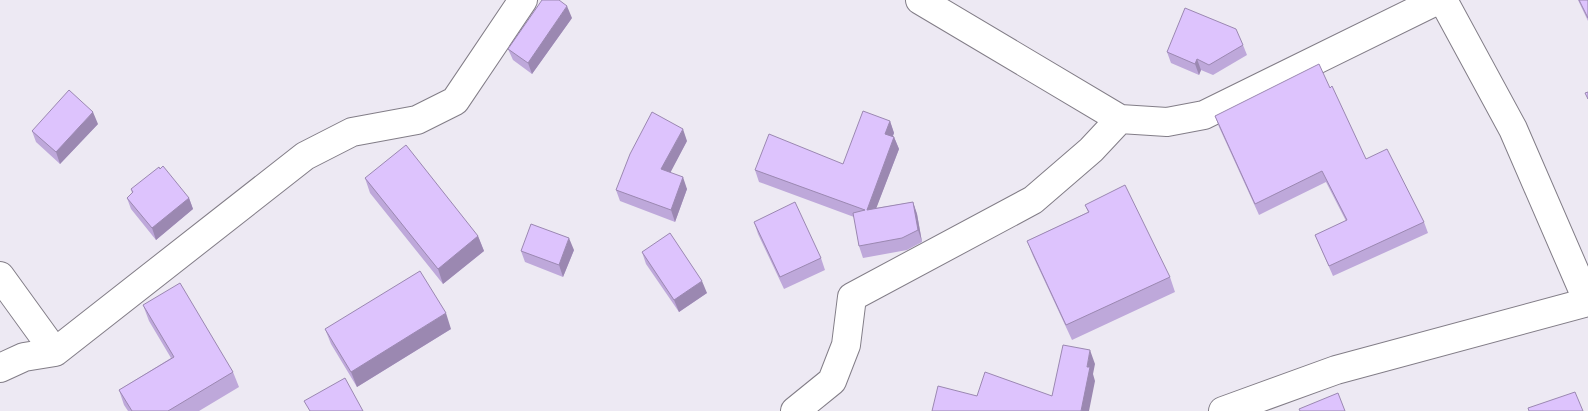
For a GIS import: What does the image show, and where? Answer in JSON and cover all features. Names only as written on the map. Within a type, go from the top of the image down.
[{"type":"street","points":[[0,368],[24,357],[56,352],[305,156],[352,132],[417,120],[455,101],[523,0]]},
{"type":"street","points":[[920,0],[1120,119],[1167,122],[1204,115],[1438,0]]},
{"type":"street","points":[[1223,411],[1336,370],[1588,302],[1513,129],[1443,0]]},
{"type":"street","points":[[795,411],[832,381],[846,345],[852,297],[1033,200],[1091,150],[1120,119]]},
{"type":"street","points":[[0,276],[56,352]]},
{"type":"building","points":[[542,0],[559,0],[567,6],[528,63],[508,49]]},
{"type":"building","points":[[1579,0],[1588,0],[1588,18]]},
{"type":"building","points":[[1185,8],[1236,29],[1243,45],[1209,65],[1197,59],[1195,64],[1167,52]]},
{"type":"building","points":[[1319,64],[1330,88],[1332,86],[1366,159],[1387,149],[1424,222],[1329,266],[1315,235],[1347,220],[1322,171],[1255,204],[1215,116]]},
{"type":"building","points":[[69,90],[93,112],[56,152],[32,131]]},
{"type":"building","points":[[863,111],[890,121],[885,134],[894,137],[867,210],[913,202],[918,230],[902,238],[859,246],[853,213],[865,210],[755,170],[769,134],[843,164]]},
{"type":"building","points":[[652,112],[683,129],[661,169],[683,177],[671,210],[616,190],[630,154]]},
{"type":"building","points":[[406,145],[478,236],[438,269],[365,178]]},
{"type":"building","points":[[163,166],[189,198],[152,228],[127,198],[133,192],[131,189],[159,167],[160,169]]},
{"type":"building","points":[[1125,185],[1170,277],[1066,325],[1027,241],[1089,212],[1085,205]]},
{"type":"building","points":[[795,202],[821,258],[780,277],[754,222]]},
{"type":"building","points":[[531,224],[569,238],[559,265],[521,251]]},
{"type":"building","points":[[670,233],[702,281],[674,300],[642,252]]},
{"type":"building","points":[[420,271],[446,313],[351,372],[325,329]]},
{"type":"building","points":[[180,283],[233,372],[168,411],[132,411],[119,390],[174,357],[143,305]]},
{"type":"building","points":[[1063,345],[1090,350],[1087,367],[1090,367],[1081,411],[932,411],[938,386],[977,396],[985,372],[1052,396]]},
{"type":"building","points":[[345,378],[363,411],[310,411],[304,401]]},
{"type":"building","points":[[1575,392],[1583,411],[1529,411],[1528,408]]},
{"type":"building","points":[[1338,393],[1345,411],[1300,411],[1299,409]]}]
